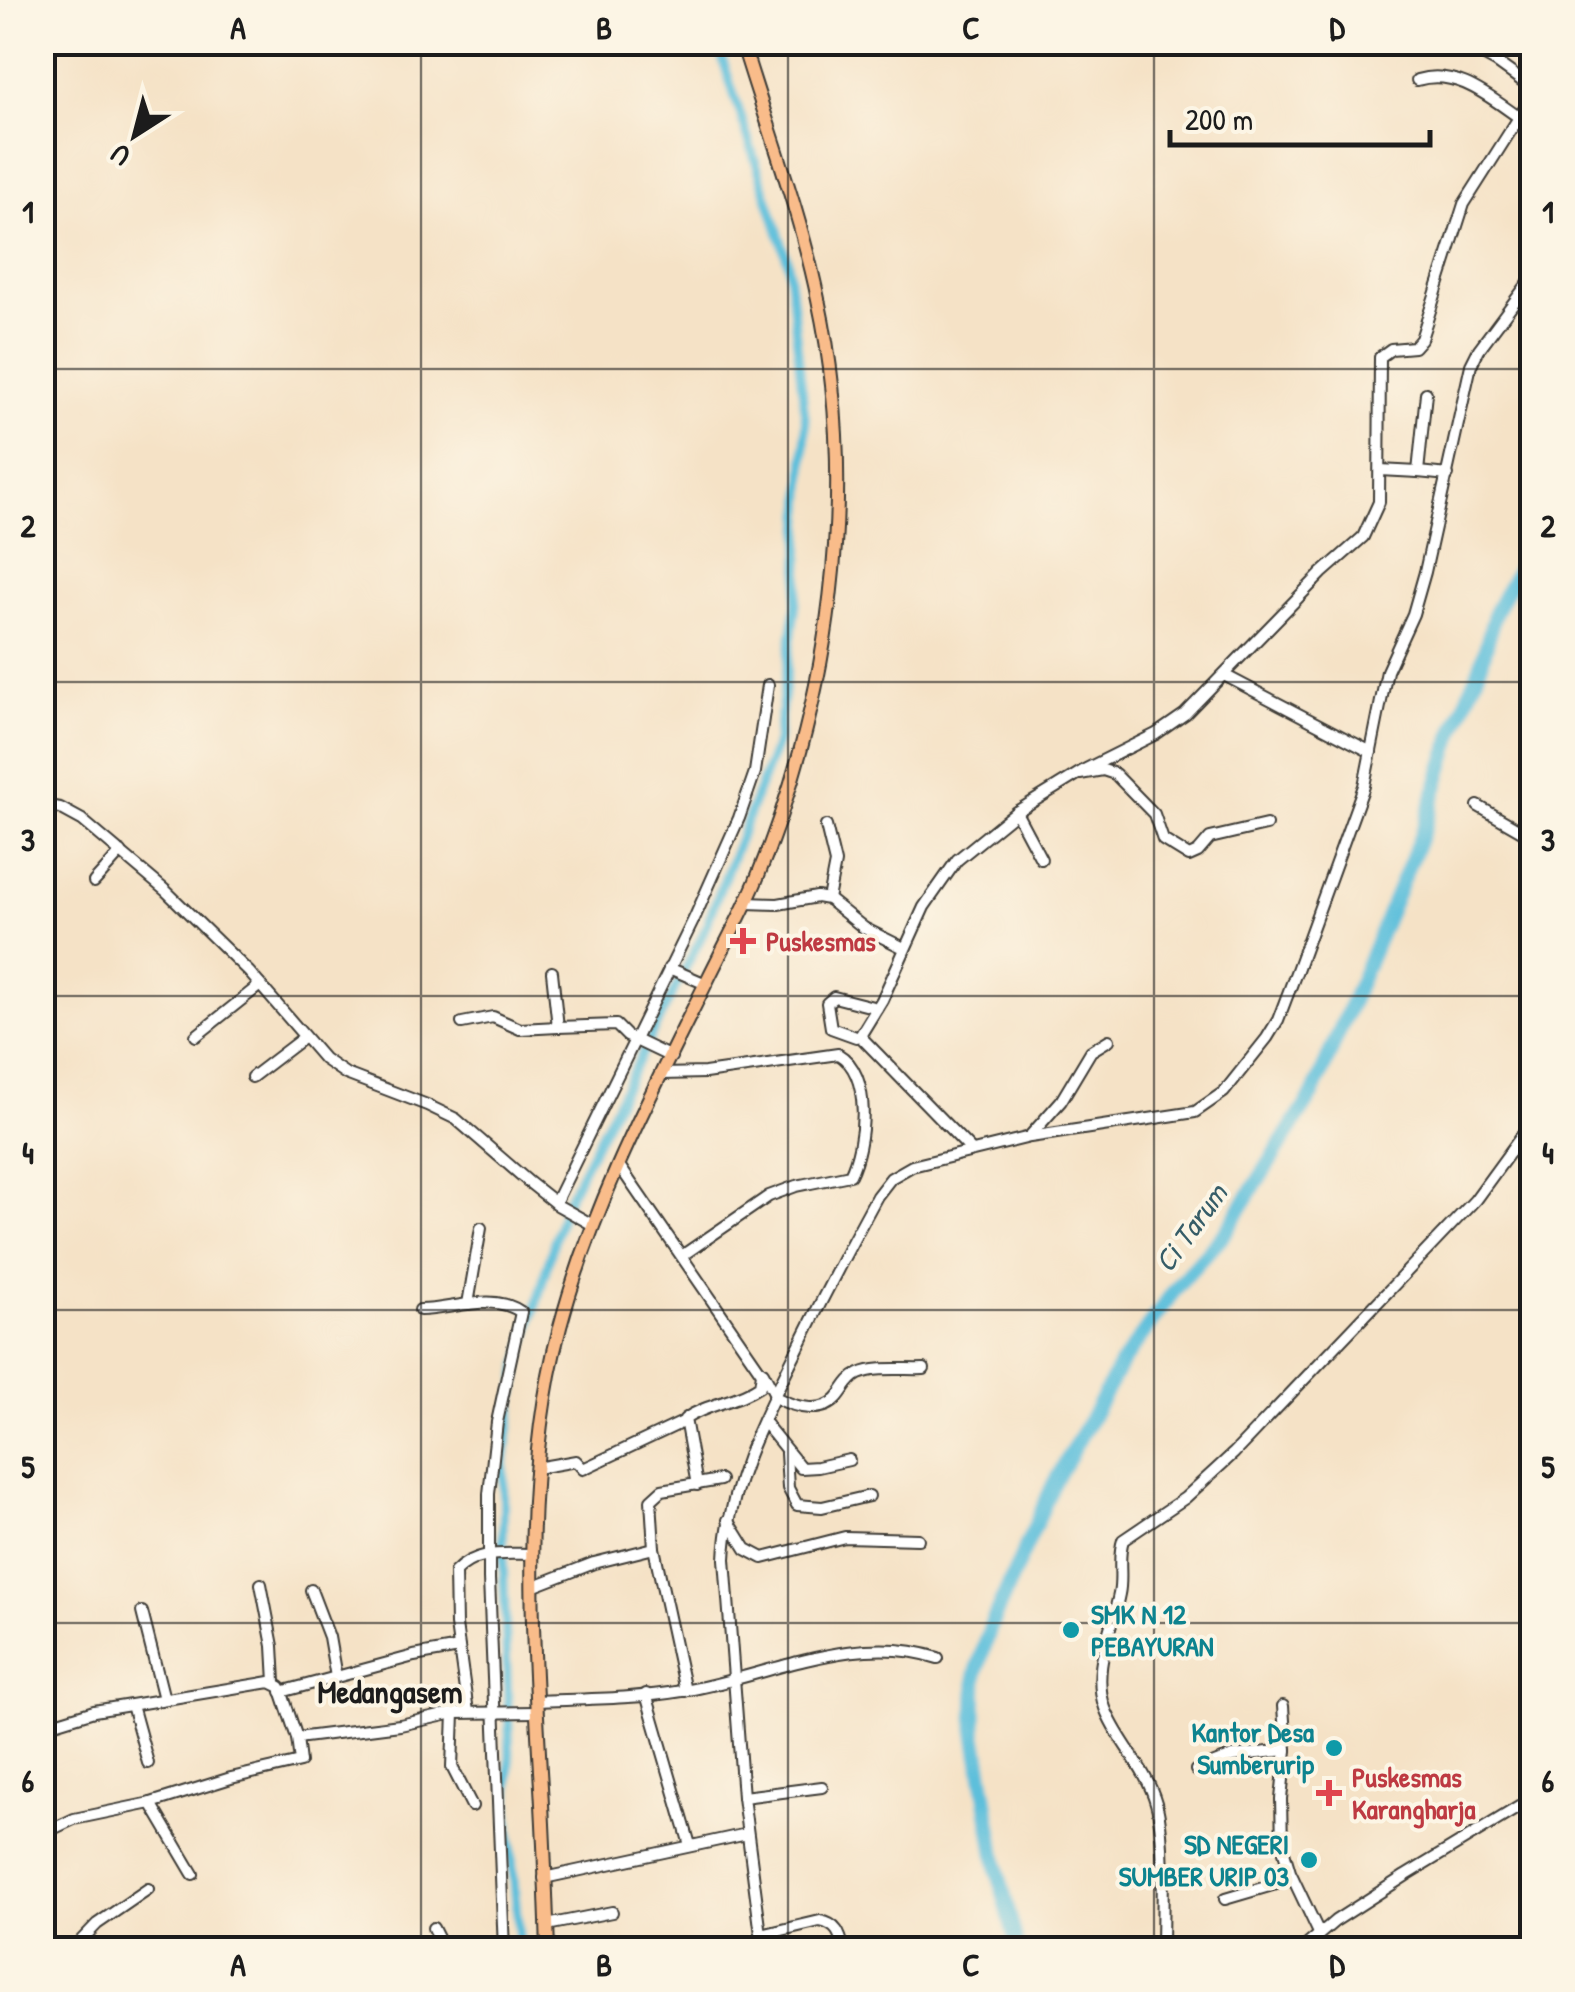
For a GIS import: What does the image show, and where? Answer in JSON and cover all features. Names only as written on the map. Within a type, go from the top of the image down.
[{"type":"main road","points":[[548,1950],[533,1709],[531,1554],[536,1468],[556,1346],[588,1222],[620,1167],[702,982],[746,903],[788,793],[820,664],[831,587],[836,457],[831,374],[818,298],[794,208],[742,42]]},
{"type":"street","points":[[1459,42],[1532,88]]},
{"type":"street","points":[[1417,80],[1430,76],[1455,79],[1520,118]]},
{"type":"street","points":[[840,1055],[878,1008],[932,892],[982,837],[1077,774],[1171,724],[1224,675],[1308,586],[1363,537],[1379,502],[1380,356],[1390,349],[1414,347],[1422,339],[1464,204],[1532,97]]},
{"type":"street","points":[[763,1950],[743,1798],[725,1559],[728,1520],[774,1396],[836,1270],[883,1187],[899,1172],[1030,1137],[1195,1112],[1224,1092],[1278,1020],[1360,796],[1386,671],[1414,614],[1472,365],[1484,340],[1532,278]]},
{"type":"street","points":[[1418,472],[1426,393]]},
{"type":"street","points":[[1380,470],[1448,475]]},
{"type":"street","points":[[1224,675],[1371,752]]},
{"type":"street","points":[[557,1204],[672,969],[749,792],[768,684]]},
{"type":"street","points":[[1115,753],[1115,774]]},
{"type":"street","points":[[1077,774],[1107,770],[1115,774],[1154,814],[1163,840],[1189,856],[1210,838],[1266,825]]},
{"type":"street","points":[[42,805],[72,813],[200,923],[324,1059],[346,1074],[456,1119],[557,1204],[588,1222]]},
{"type":"street","points":[[1478,806],[1532,837]]},
{"type":"street","points":[[1016,812],[1041,858]]},
{"type":"street","points":[[826,826],[835,862],[828,899]]},
{"type":"street","points":[[94,882],[121,852]]},
{"type":"street","points":[[746,903],[828,899],[864,928],[904,948]]},
{"type":"street","points":[[672,969],[702,982]]},
{"type":"street","points":[[552,972],[558,1026]]},
{"type":"street","points":[[196,1036],[260,985]]},
{"type":"street","points":[[878,1008],[834,997],[827,1003],[831,1028],[858,1036],[971,1150]]},
{"type":"street","points":[[462,1023],[492,1017],[520,1029],[616,1025],[667,1056]]},
{"type":"street","points":[[252,1077],[303,1038]]},
{"type":"street","points":[[1030,1137],[1061,1101],[1090,1051],[1110,1040]]},
{"type":"street","points":[[662,1074],[706,1073],[823,1054],[840,1055],[852,1069],[864,1100],[852,1174],[770,1196],[683,1255]]},
{"type":"street","points":[[1162,1950],[1158,1809],[1152,1790],[1103,1702],[1102,1660],[1120,1593],[1123,1540],[1185,1498],[1234,1454],[1475,1200],[1532,1122]]},
{"type":"street","points":[[620,1167],[761,1370],[774,1396],[803,1407],[819,1408],[834,1402],[850,1380],[861,1373],[924,1369]]},
{"type":"street","points":[[468,1304],[481,1228]]},
{"type":"street","points":[[420,1310],[468,1304],[507,1306],[520,1310],[521,1315],[496,1422],[489,1494],[500,1713],[504,1950]]},
{"type":"street","points":[[536,1468],[577,1462],[583,1469],[685,1422],[698,1411],[750,1393],[763,1380],[761,1370]]},
{"type":"street","points":[[763,1420],[801,1468],[849,1460]]},
{"type":"street","points":[[685,1422],[697,1484]]},
{"type":"street","points":[[786,1452],[788,1488],[797,1505],[822,1507],[869,1496]]},
{"type":"street","points":[[685,1691],[654,1548],[652,1496],[662,1490],[720,1480]]},
{"type":"street","points":[[728,1520],[746,1548],[762,1558],[845,1537],[918,1539]]},
{"type":"street","points":[[532,1587],[594,1563],[654,1548]]},
{"type":"street","points":[[468,1712],[454,1572],[464,1564],[493,1554],[531,1554]]},
{"type":"street","points":[[42,1834],[74,1819],[152,1803],[230,1778],[300,1762],[298,1738],[278,1687],[261,1584]]},
{"type":"street","points":[[311,1590],[329,1637],[336,1678]]},
{"type":"street","points":[[142,1612],[164,1699]]},
{"type":"street","points":[[44,1724],[164,1699],[336,1678],[459,1648]]},
{"type":"street","points":[[298,1738],[400,1725],[454,1713],[500,1713],[685,1691],[873,1649],[907,1649],[938,1658]]},
{"type":"street","points":[[646,1694],[690,1845]]},
{"type":"street","points":[[132,1705],[148,1762]]},
{"type":"street","points":[[1283,1706],[1286,1750],[1280,1799],[1282,1845],[1319,1933]]},
{"type":"street","points":[[454,1713],[452,1766],[472,1806]]},
{"type":"street","points":[[1196,1770],[1233,1756],[1286,1750]]},
{"type":"street","points":[[743,1798],[822,1787]]},
{"type":"street","points":[[1300,1950],[1404,1876],[1532,1799]]},
{"type":"street","points":[[152,1803],[193,1874]]},
{"type":"street","points":[[544,1878],[747,1834]]},
{"type":"street","points":[[1225,1899],[1293,1878]]},
{"type":"street","points":[[72,1950],[96,1924],[148,1889]]},
{"type":"street","points":[[547,1926],[612,1912]]},
{"type":"street","points":[[761,1934],[829,1923],[837,1930],[844,1950]]},
{"type":"street","points":[[434,1928],[444,1950]]},
{"type":"street","points":[[42,1934],[55,1950]]},
{"type":"waterway","points":[[520,1950],[508,1811],[503,1553],[504,1464],[519,1366],[564,1206],[702,936],[777,742],[799,581],[806,425],[788,262],[717,42]]},
{"type":"waterway","name":"Ci Tarum","points":[[1018,1950],[998,1871],[975,1729],[976,1674],[991,1625],[1053,1485],[1121,1364],[1182,1280],[1225,1233],[1313,1094],[1424,828],[1453,735],[1482,662],[1495,612],[1532,543]]},
{"type":"place","name":"Puskesmas","points":[[743,941]]},
{"type":"place","name":"SMK N 12 PEBAYURAN","points":[[1071,1630]]},
{"type":"place","name":"Kantor Desa Sumberurip","points":[[1334,1748]]},
{"type":"place","name":"Puskesmas Karangharja","points":[[1329,1793]]},
{"type":"place","name":"SD NEGERI SUMBER URIP 03","points":[[1309,1860]]},
{"type":"district","name":"Medangasem","points":[[390,1692]]}]
